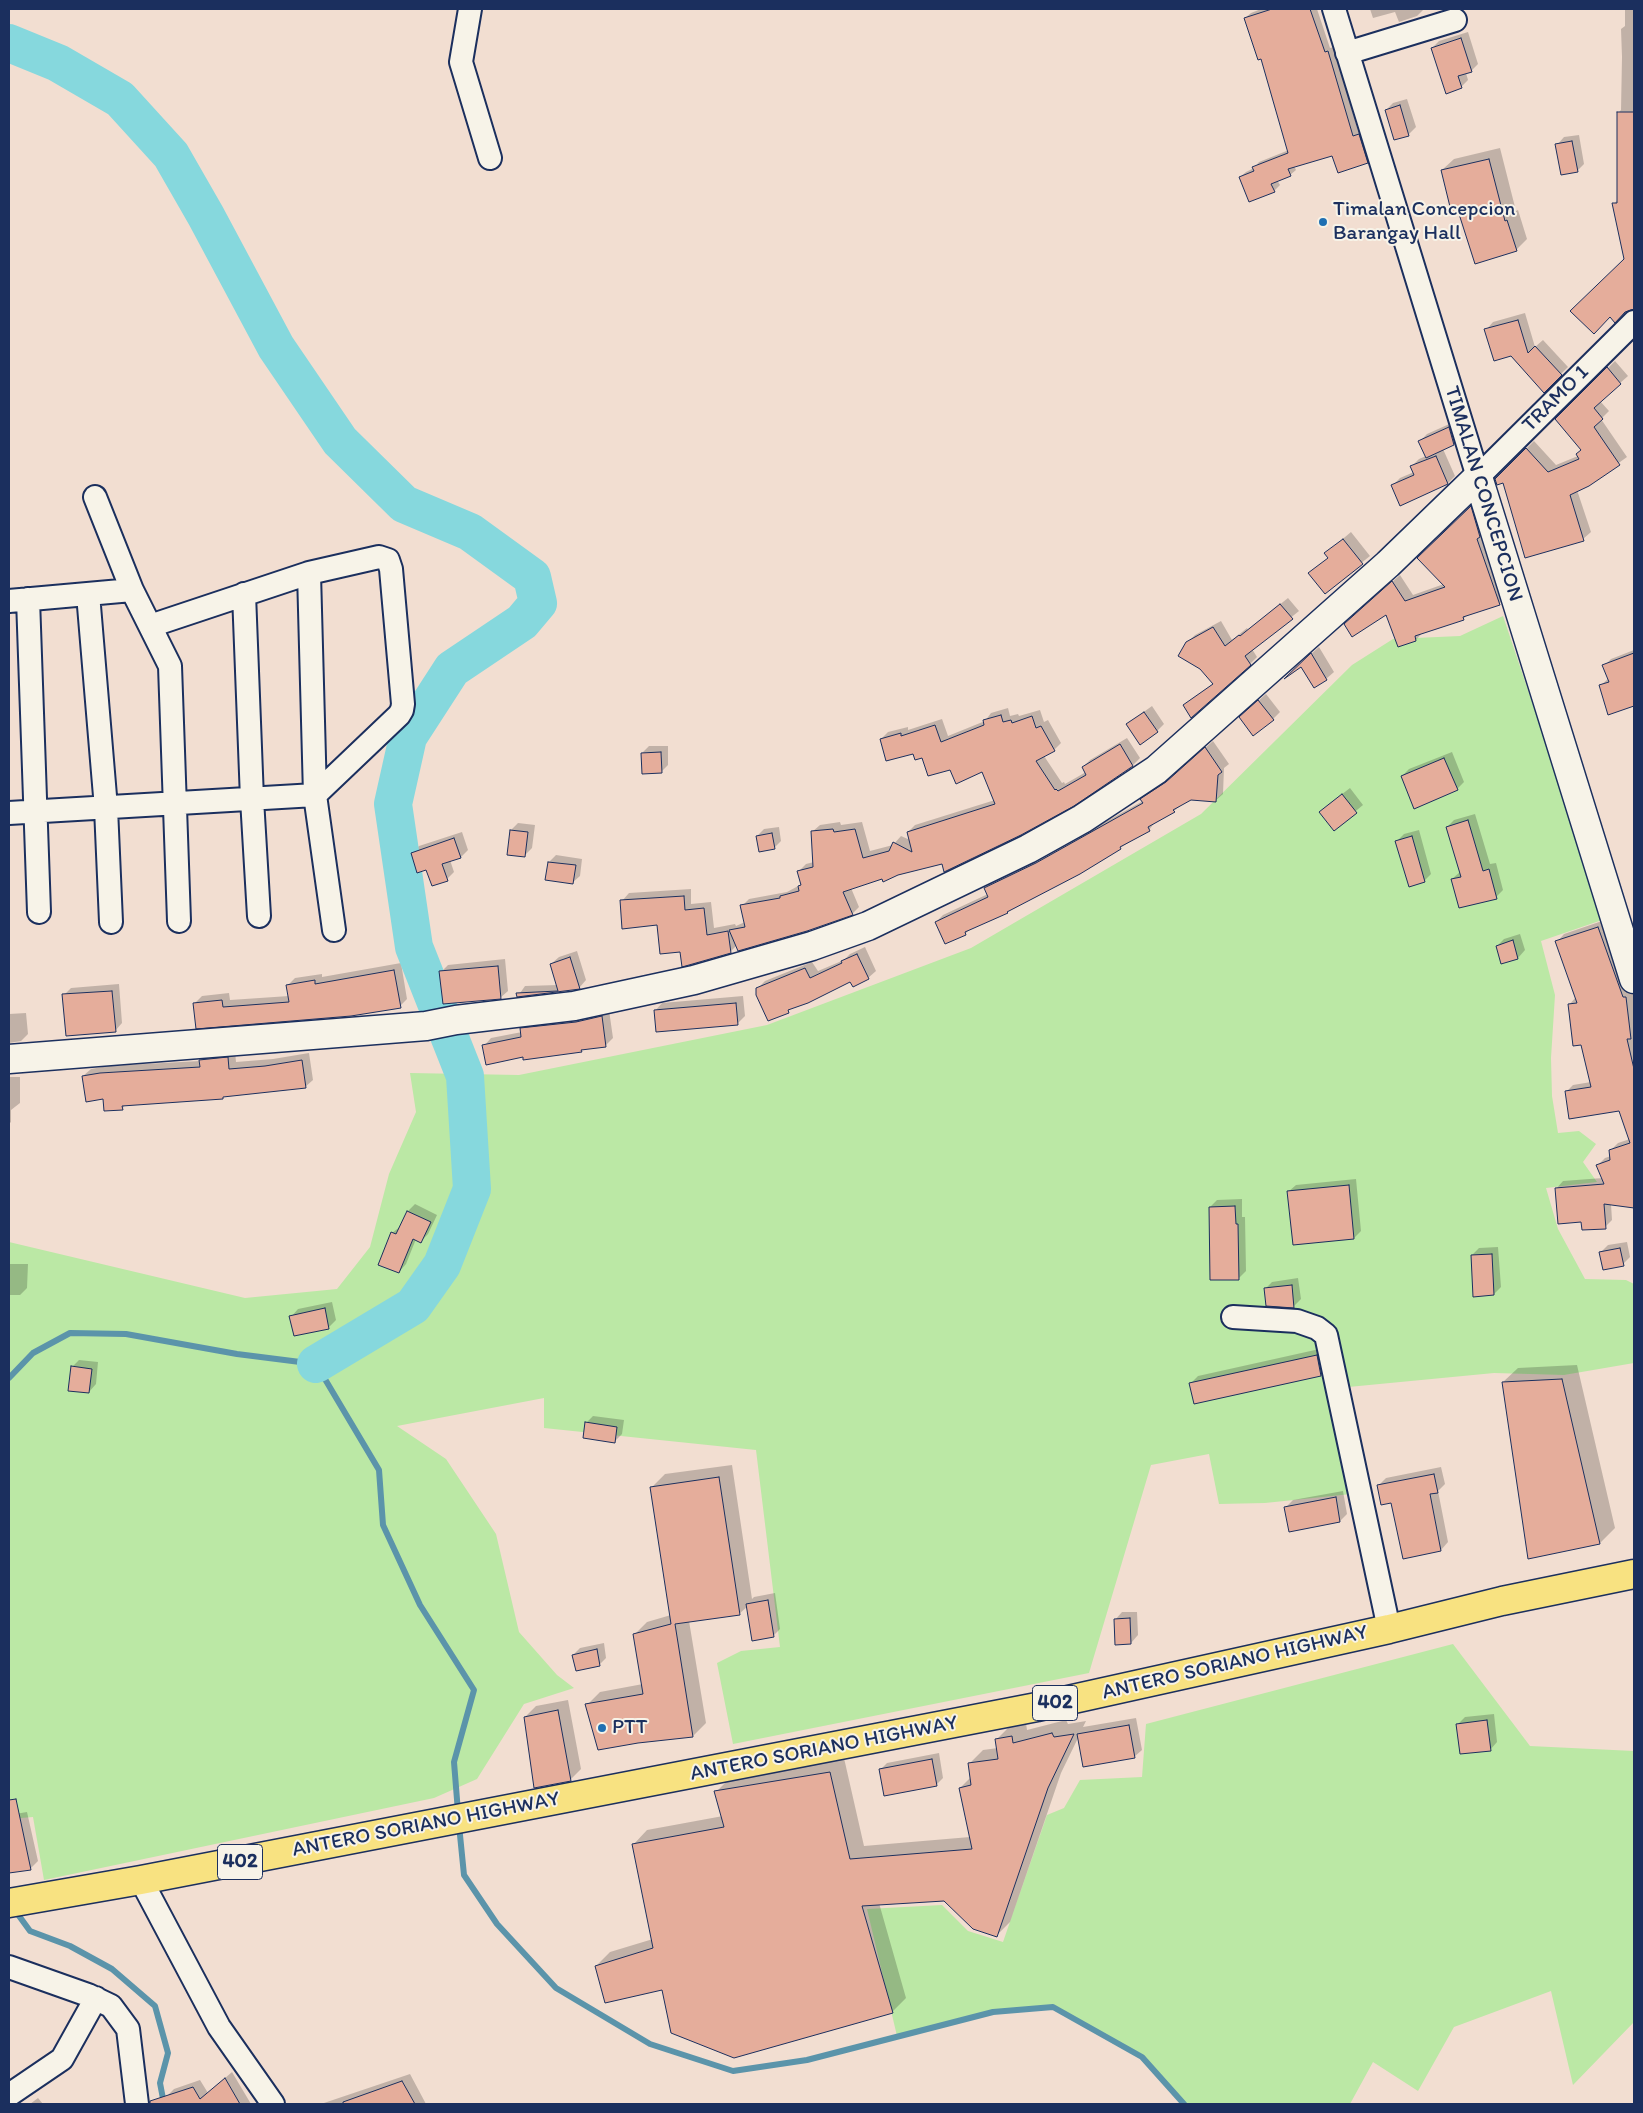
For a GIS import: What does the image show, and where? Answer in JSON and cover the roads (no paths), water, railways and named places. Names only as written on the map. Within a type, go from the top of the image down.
[{"type":"main road","name":"ANTERO SORIANO HIGHWAY","points":[[9,1903],[141,1880],[1037,1707],[1389,1629],[1502,1601],[1634,1574]]},
{"type":"street","points":[[470,9],[461,62],[490,158]]},
{"type":"street","name":"TIMALAN CONCEPCION","points":[[1334,9],[1634,979]]},
{"type":"street","points":[[1347,53],[1455,20]]},
{"type":"street","name":"TRAMO 1","points":[[1478,477],[1634,322]]},
{"type":"street","points":[[9,1059],[426,1026],[456,1020],[574,1006],[694,980],[812,946],[868,926],[1028,849],[1082,819],[1156,770],[1388,564],[1478,477]]},
{"type":"street","points":[[95,497],[132,590],[170,666],[180,921]]},
{"type":"street","points":[[9,814],[315,795],[399,715],[403,704],[391,569],[388,560],[379,557],[309,573],[150,626]]},
{"type":"street","points":[[309,573],[315,795],[334,930]]},
{"type":"street","points":[[39,912],[36,812],[18,600],[132,590]]},
{"type":"street","points":[[88,594],[106,808],[111,922]]},
{"type":"street","points":[[244,594],[252,799],[260,916]]},
{"type":"street","points":[[1233,1317],[1297,1321],[1317,1328],[1326,1335],[1389,1629]]},
{"type":"street","points":[[141,1880],[219,2027],[273,2104]]},
{"type":"street","points":[[9,1967],[96,1998],[111,2006],[128,2029],[135,2102]]},
{"type":"street","points":[[9,2095],[62,2059],[96,1998]]},
{"type":"waterway","points":[[9,43],[58,63],[120,99],[171,155],[276,347],[340,441],[404,504],[470,532],[532,577],[538,603],[522,622],[452,669],[408,737],[393,804],[414,947],[465,1076],[472,1189],[442,1265],[413,1306],[316,1364]]},
{"type":"waterway","points":[[9,1378],[33,1353],[70,1333],[126,1334],[237,1354],[316,1364],[379,1470],[383,1525],[420,1605],[474,1690],[454,1762],[458,1812]]},
{"type":"waterway","points":[[459,1825],[464,1875],[497,1924],[556,1988],[650,2044],[733,2071],[807,2060],[993,2012],[1053,2007],[1142,2057],[1184,2104]]},
{"type":"waterway","points":[[14,1909],[30,1931],[70,1946],[112,1969],[155,2006],[168,2053],[160,2083],[164,2104]]},
{"type":"place","name":"Timalan Concepcion Barangay Hall","points":[[1323,222]]},
{"type":"place","name":"PTT","points":[[602,1728]]}]
